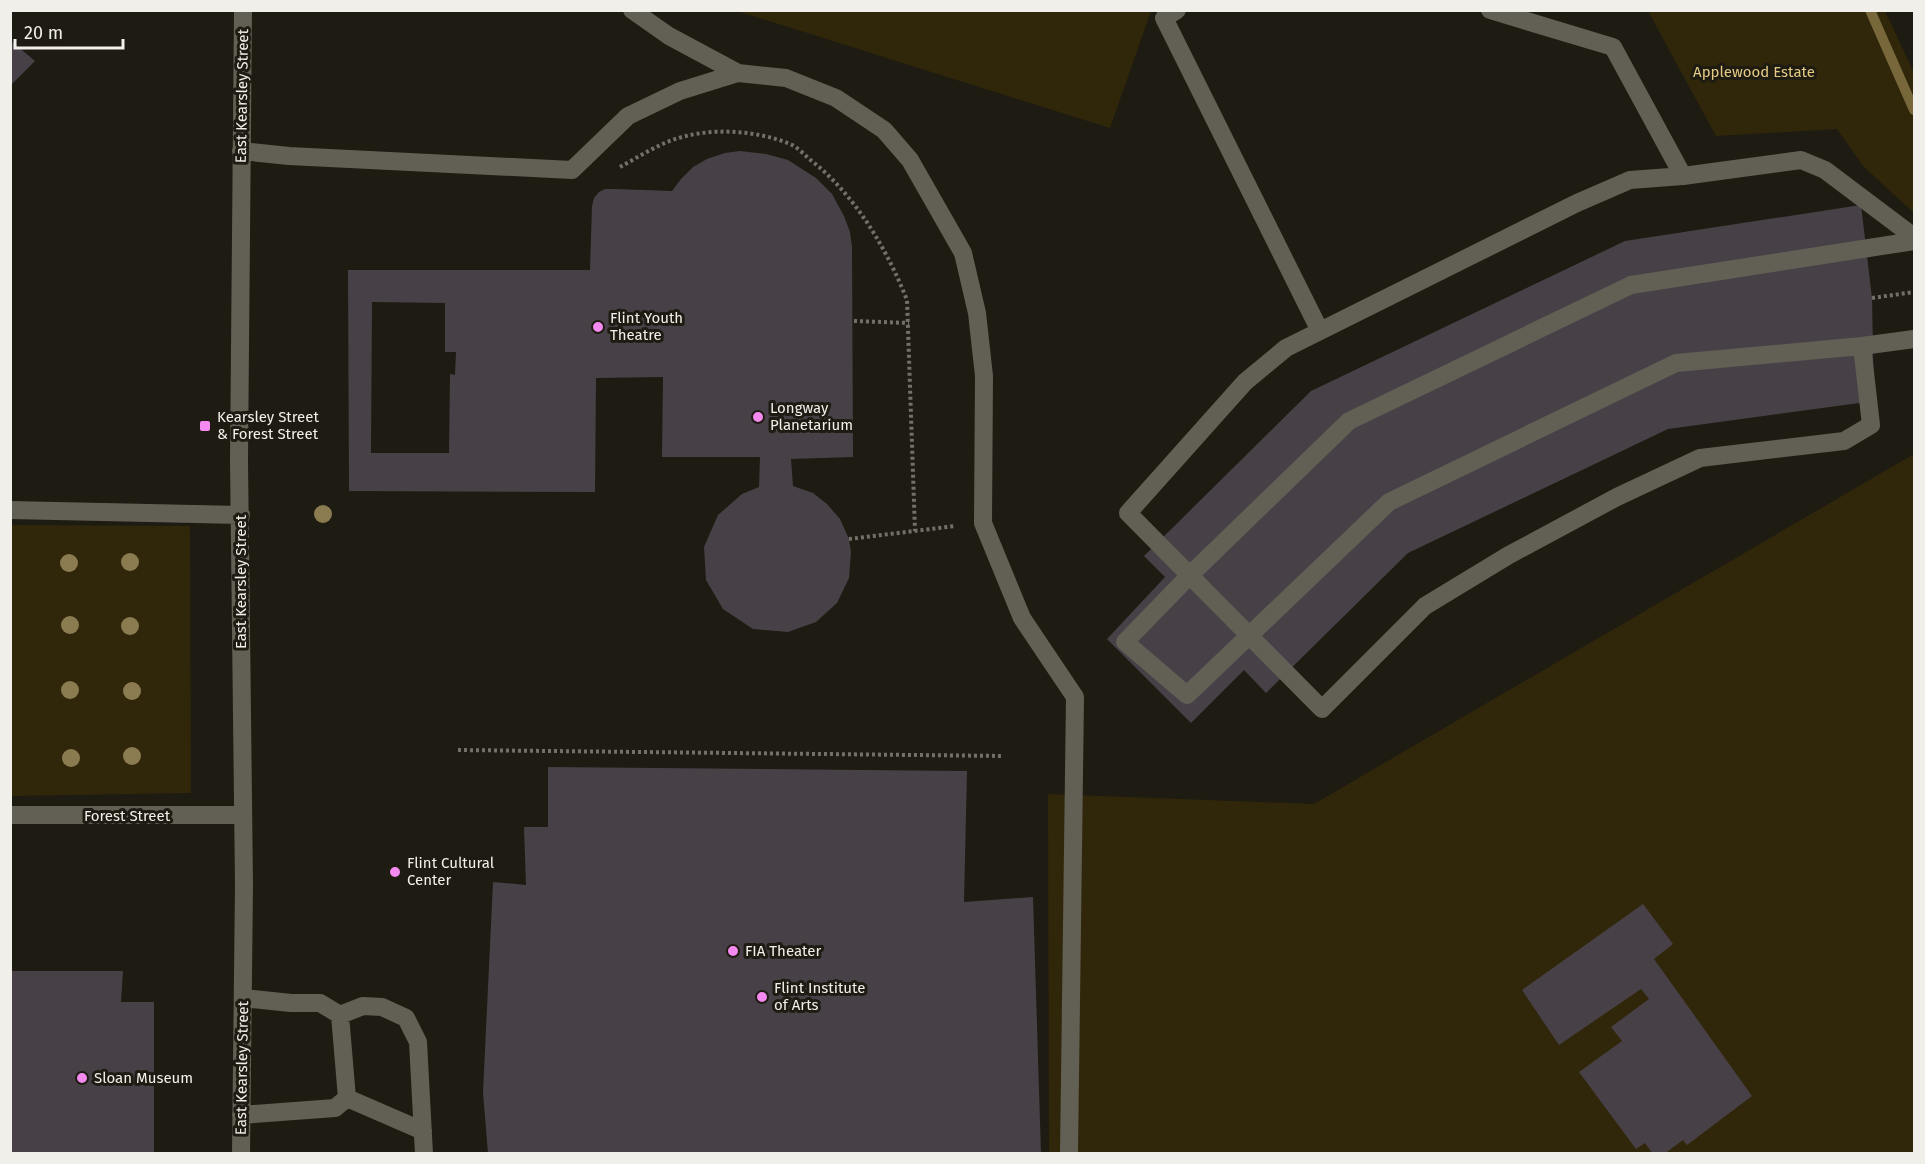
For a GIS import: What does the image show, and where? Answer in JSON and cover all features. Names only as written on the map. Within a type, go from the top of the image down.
[{"type":"street","name":"East Kearsley Street","points":[[241,1154],[243,815],[239,460],[243,10]]},
{"type":"street","points":[[632,10],[669,36],[738,73],[786,78],[836,98],[884,130],[910,160],[963,253],[977,313],[984,376],[983,523],[1022,618],[1074,697],[1070,1154]]},
{"type":"street","points":[[1177,10],[1164,18],[1320,331]]},
{"type":"street","points":[[1490,10],[1613,47],[1683,176]]},
{"type":"street","points":[[241,151],[289,156],[572,171],[628,116],[680,91],[738,73]]},
{"type":"street","points":[[1862,346],[1871,425],[1844,441],[1700,458],[1617,497],[1509,555],[1425,606],[1322,710],[1128,513],[1245,382],[1286,348],[1577,203],[1630,180],[1683,176],[1801,160],[1825,170],[1914,239]]},
{"type":"street","points":[[1914,239],[1631,285],[1349,421],[1190,575],[1125,642],[1186,695],[1389,502],[1676,363],[1914,339]]},
{"type":"street","points":[[10,510],[241,515]]},
{"type":"street","name":"Forest Street","points":[[10,815],[243,815]]},
{"type":"street","points":[[243,998],[320,1004],[340,1016]]},
{"type":"street","points":[[340,1016],[363,1006],[382,1007],[406,1018],[418,1042],[424,1154]]},
{"type":"street","points":[[340,1016],[347,1098]]},
{"type":"street","points":[[241,1115],[335,1108],[347,1098]]},
{"type":"street","points":[[347,1098],[423,1131]]},
{"type":"path","points":[[620,166],[684,136],[716,130],[760,135],[792,145],[819,166],[846,195],[882,247],[907,300],[915,531]]},
{"type":"path","points":[[1872,298],[1914,292]]},
{"type":"path","points":[[854,321],[909,323]]},
{"type":"path","points":[[849,539],[983,523]]},
{"type":"path","points":[[458,750],[1004,756]]},
{"type":"green space","points":[[737,11],[1151,11],[1110,128]]},
{"type":"green space","name":"Applewood Estate","points":[[1648,11],[1885,11],[1914,73],[1914,213],[1863,166],[1837,129],[1716,136]]},
{"type":"green space","points":[[1914,454],[1914,1153],[1049,1153],[1048,794],[1314,804]]},
{"type":"green space","points":[[10,525],[190,526],[191,793],[11,796]]},
{"type":"building","points":[[10,40],[35,61],[10,86]]},
{"type":"building","points":[[740,151],[766,154],[788,160],[816,178],[832,194],[850,232],[853,457],[791,459],[793,486],[813,493],[827,504],[840,519],[849,539],[851,552],[849,578],[837,603],[816,622],[788,632],[753,629],[723,609],[706,580],[704,547],[718,515],[742,494],[759,487],[760,457],[662,457],[663,377],[596,378],[595,492],[349,491],[348,270],[590,270],[592,206],[599,192],[605,189],[672,191],[693,167],[725,153]],"holes":[[[372,302],[445,303],[445,352],[456,352],[455,375],[450,374],[449,453],[371,453]]]},
{"type":"building","points":[[1861,205],[1872,298],[1874,401],[1668,429],[1408,553],[1266,693],[1244,670],[1191,723],[1107,639],[1165,577],[1144,556],[1311,391],[1625,241]]},
{"type":"building","name":"Flint Institute of Arts","points":[[548,767],[967,771],[964,902],[1033,897],[1041,1154],[488,1154],[483,1092],[493,882],[526,885],[524,827],[548,827]]},
{"type":"building","points":[[1643,904],[1673,944],[1654,959],[1752,1096],[1687,1145],[1683,1140],[1664,1154],[1653,1154],[1645,1143],[1636,1149],[1579,1072],[1622,1041],[1611,1027],[1649,999],[1641,989],[1559,1045],[1522,990]]},
{"type":"building","name":"Sloan Museum","points":[[10,971],[123,971],[121,1002],[154,1002],[154,1154],[10,1154]]},
{"type":"waterway","points":[[1870,10],[1914,110]]},
{"type":"place","name":"Flint Youth Theatre","points":[[598,327]]},
{"type":"place","name":"Longway Planetarium","points":[[758,417]]},
{"type":"place","name":"Kearsley Street & Forest Street","points":[[205,426]]},
{"type":"place","name":"Flint Cultural Center","points":[[395,872]]},
{"type":"place","name":"FIA Theater","points":[[733,951]]},
{"type":"place","name":"Flint Institute of Arts","points":[[762,997]]},
{"type":"place","name":"Sloan Museum","points":[[82,1078]]}]
